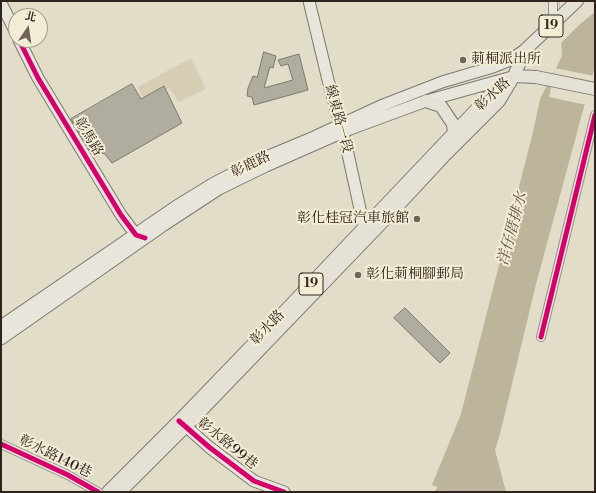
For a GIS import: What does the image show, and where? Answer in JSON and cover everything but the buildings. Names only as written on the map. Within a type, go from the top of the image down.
[{"type":"main road","name":"線東路一段","points":[[309,1],[346,145],[366,232]]},
{"type":"main road","name":"19","points":[[514,76],[525,50],[577,1]]},
{"type":"main road","points":[[1,3],[8,17]]},
{"type":"main road","name":"彰馬路","points":[[24,48],[38,78],[121,215],[140,236]]},
{"type":"main road","name":"彰鹿路","points":[[2,334],[44,302],[140,236],[219,189],[341,129],[383,105],[442,82],[493,68],[525,50]]},
{"type":"main road","name":"彰鹿路","points":[[341,129],[426,101],[514,76]]},
{"type":"main road","points":[[514,76],[540,78],[594,89]]},
{"type":"main road","name":"彰水路","points":[[120,492],[182,424],[366,232],[491,94],[514,76]]},
{"type":"main road","name":"彰水路","points":[[366,232],[499,102],[514,76]]},
{"type":"main road","points":[[426,101],[441,106],[453,124],[454,134]]},
{"type":"main road","name":"彰水路","points":[[108,492],[182,424]]},
{"type":"main road","name":"彰水路99巷","points":[[182,424],[209,447],[254,481],[284,492]]},
{"type":"street","points":[[553,1],[553,24]]},
{"type":"street","points":[[541,337],[595,115]]},
{"type":"street","name":"彰水路140巷","points":[[1,444],[68,475],[98,492]]},
{"type":"shaded area","points":[[191,58],[206,89],[179,102],[169,88],[145,102],[138,87]]},
{"type":"water","name":"洋仔厝排水","points":[[559,1],[595,1],[595,66],[536,284],[495,450],[506,492],[450,492],[432,485],[461,414],[533,132],[540,99],[562,56]]},
{"type":"pier","points":[[560,1],[595,1],[595,12],[579,25],[559,45]]},
{"type":"pier","points":[[555,68],[594,76],[586,105],[549,97]]},
{"type":"waterway","points":[[439,492],[447,482]]},
{"type":"cycle path","points":[[23,48],[38,78],[121,215],[136,235],[145,238]]},
{"type":"cycle path","points":[[541,337],[595,115]]},
{"type":"cycle path","points":[[179,421],[209,447],[254,481],[284,492]]},
{"type":"cycle path","points":[[1,444],[68,475],[98,492]]},
{"type":"place","name":"莿桐派出所","points":[[463,60]]},
{"type":"place","name":"彰化桂冠汽車旅館","points":[[417,219]]},
{"type":"place","name":"彰化莿桐腳郵局","points":[[358,275]]}]
